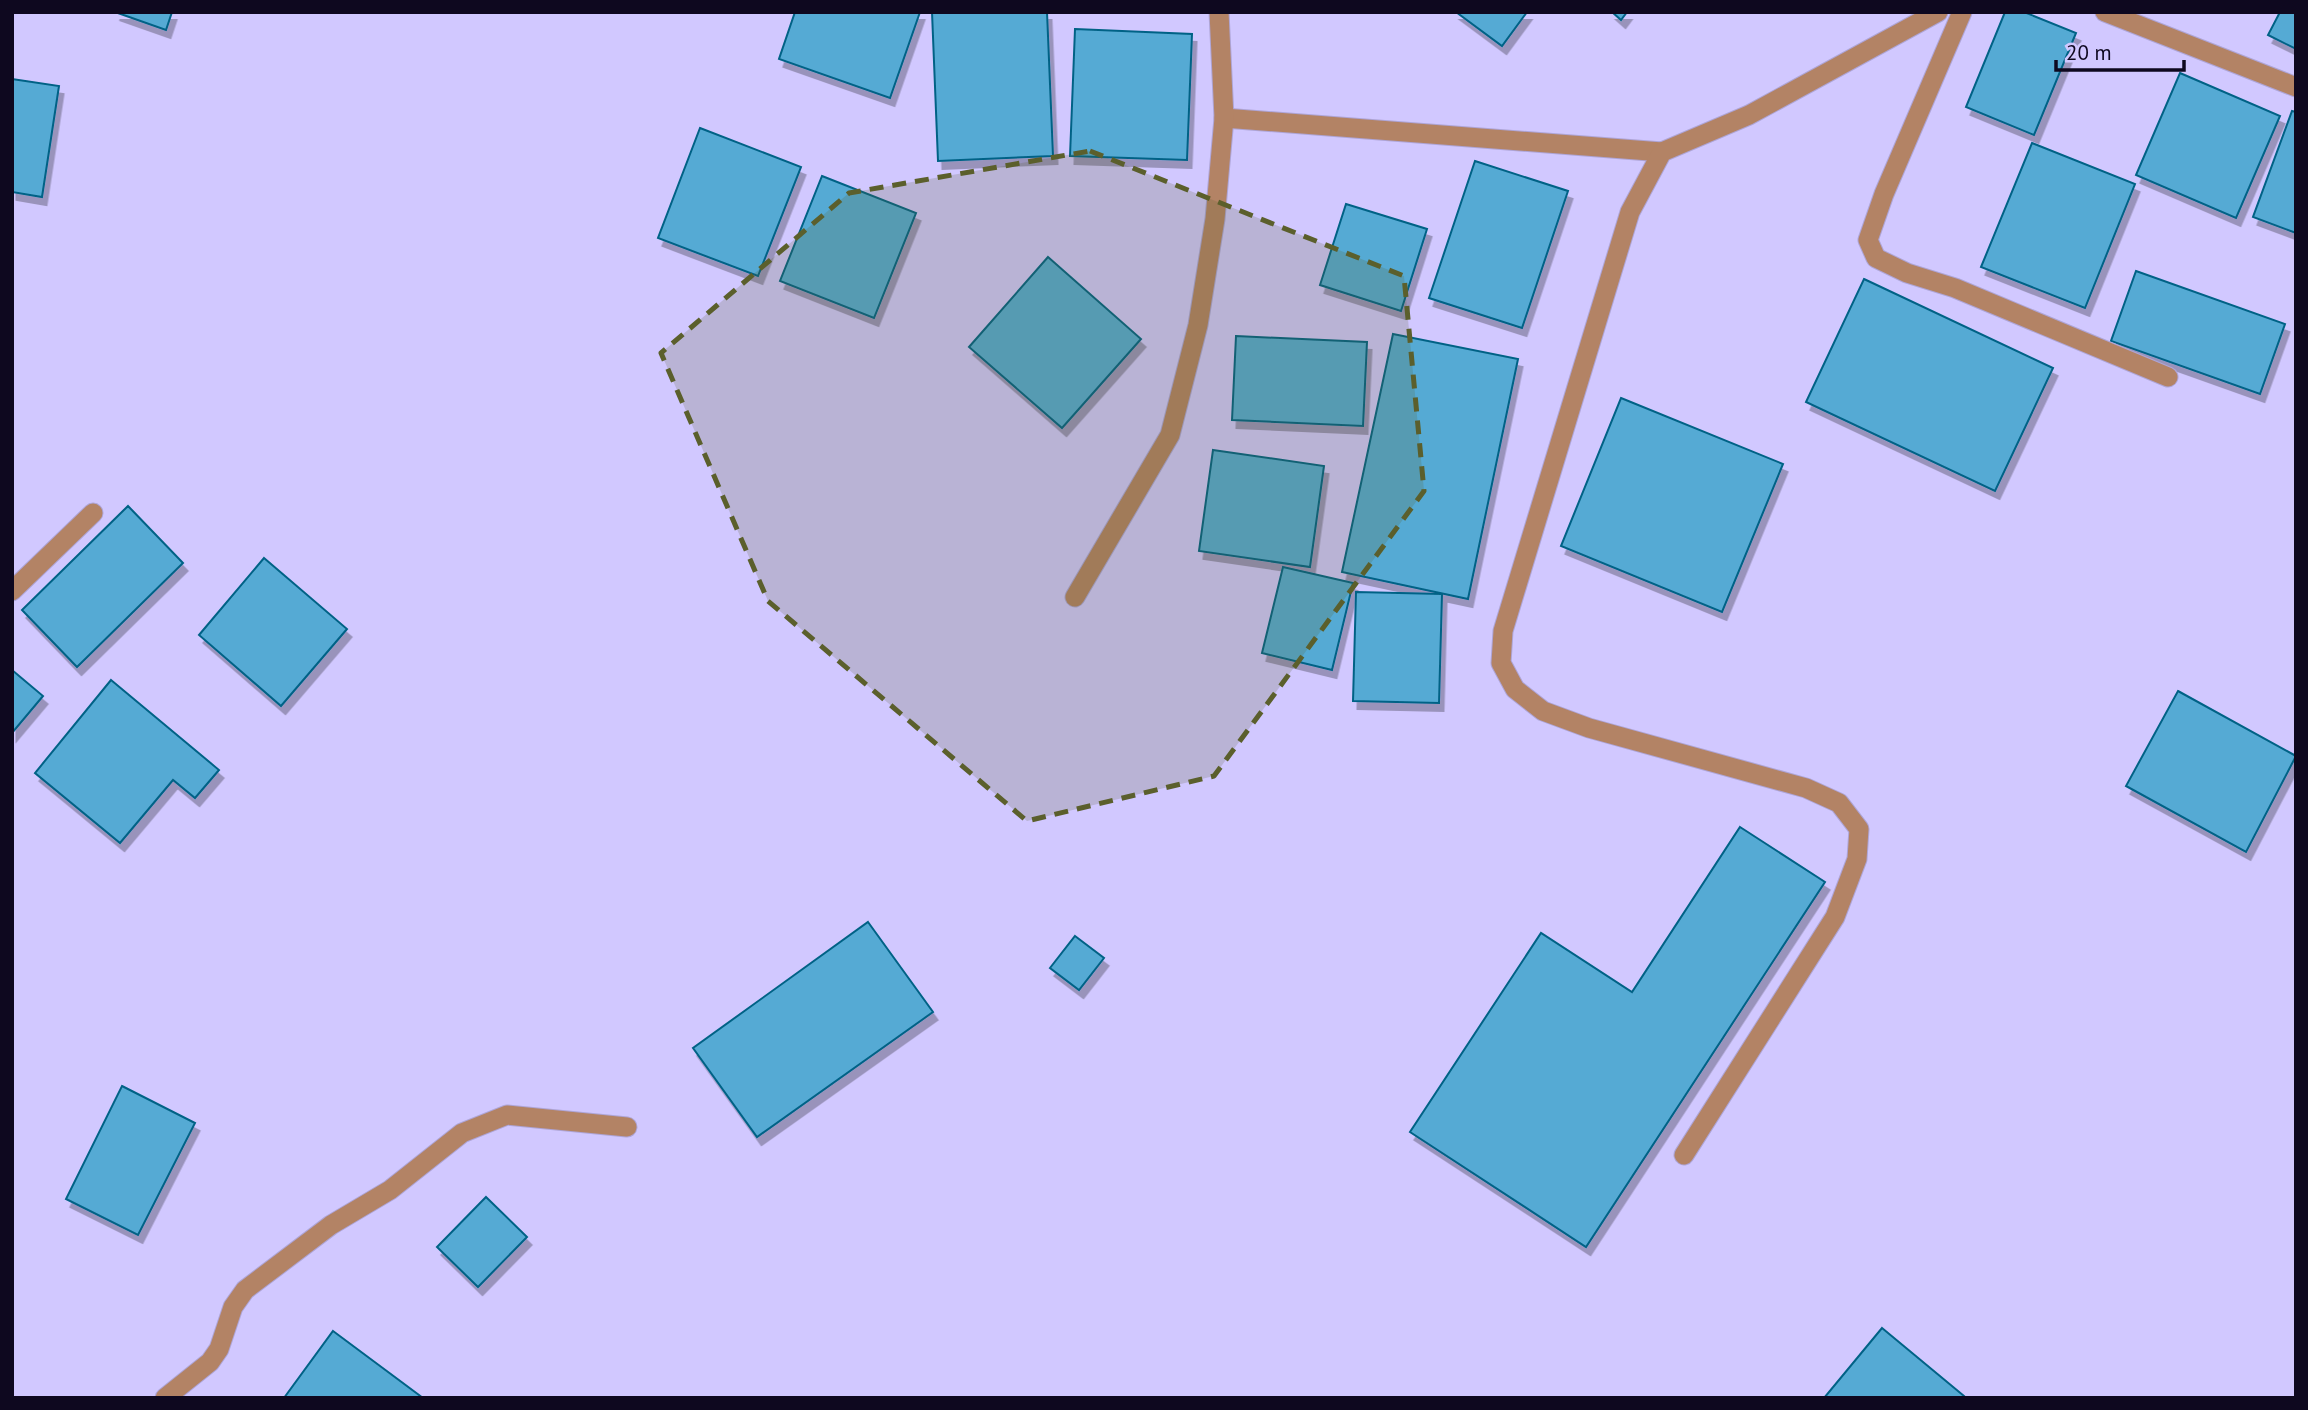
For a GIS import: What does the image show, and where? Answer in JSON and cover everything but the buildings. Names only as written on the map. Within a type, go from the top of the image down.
[{"type":"street","points":[[1075,597],[1170,435],[1198,325],[1215,219],[1224,118],[1219,12]]},
{"type":"street","points":[[1224,118],[1662,152],[1749,115],[1938,12]]},
{"type":"street","points":[[1962,12],[1884,194],[1868,240],[1876,258],[1907,273],[1955,288],[2168,377]]},
{"type":"street","points":[[2105,12],[2296,87]]},
{"type":"street","points":[[1662,152],[1630,212],[1503,631],[1501,663],[1515,689],[1543,711],[1589,728],[1806,788],[1839,803],[1859,829],[1857,859],[1835,917],[1684,1155]]},
{"type":"street","points":[[12,591],[93,513]]},
{"type":"street","points":[[165,1398],[210,1362],[219,1349],[233,1307],[245,1290],[331,1225],[390,1190],[462,1133],[507,1115],[627,1127]]},
{"type":"highlighted area","points":[[1090,151],[1404,276],[1424,491],[1214,776],[1027,821],[768,601],[661,353],[849,193]]}]
